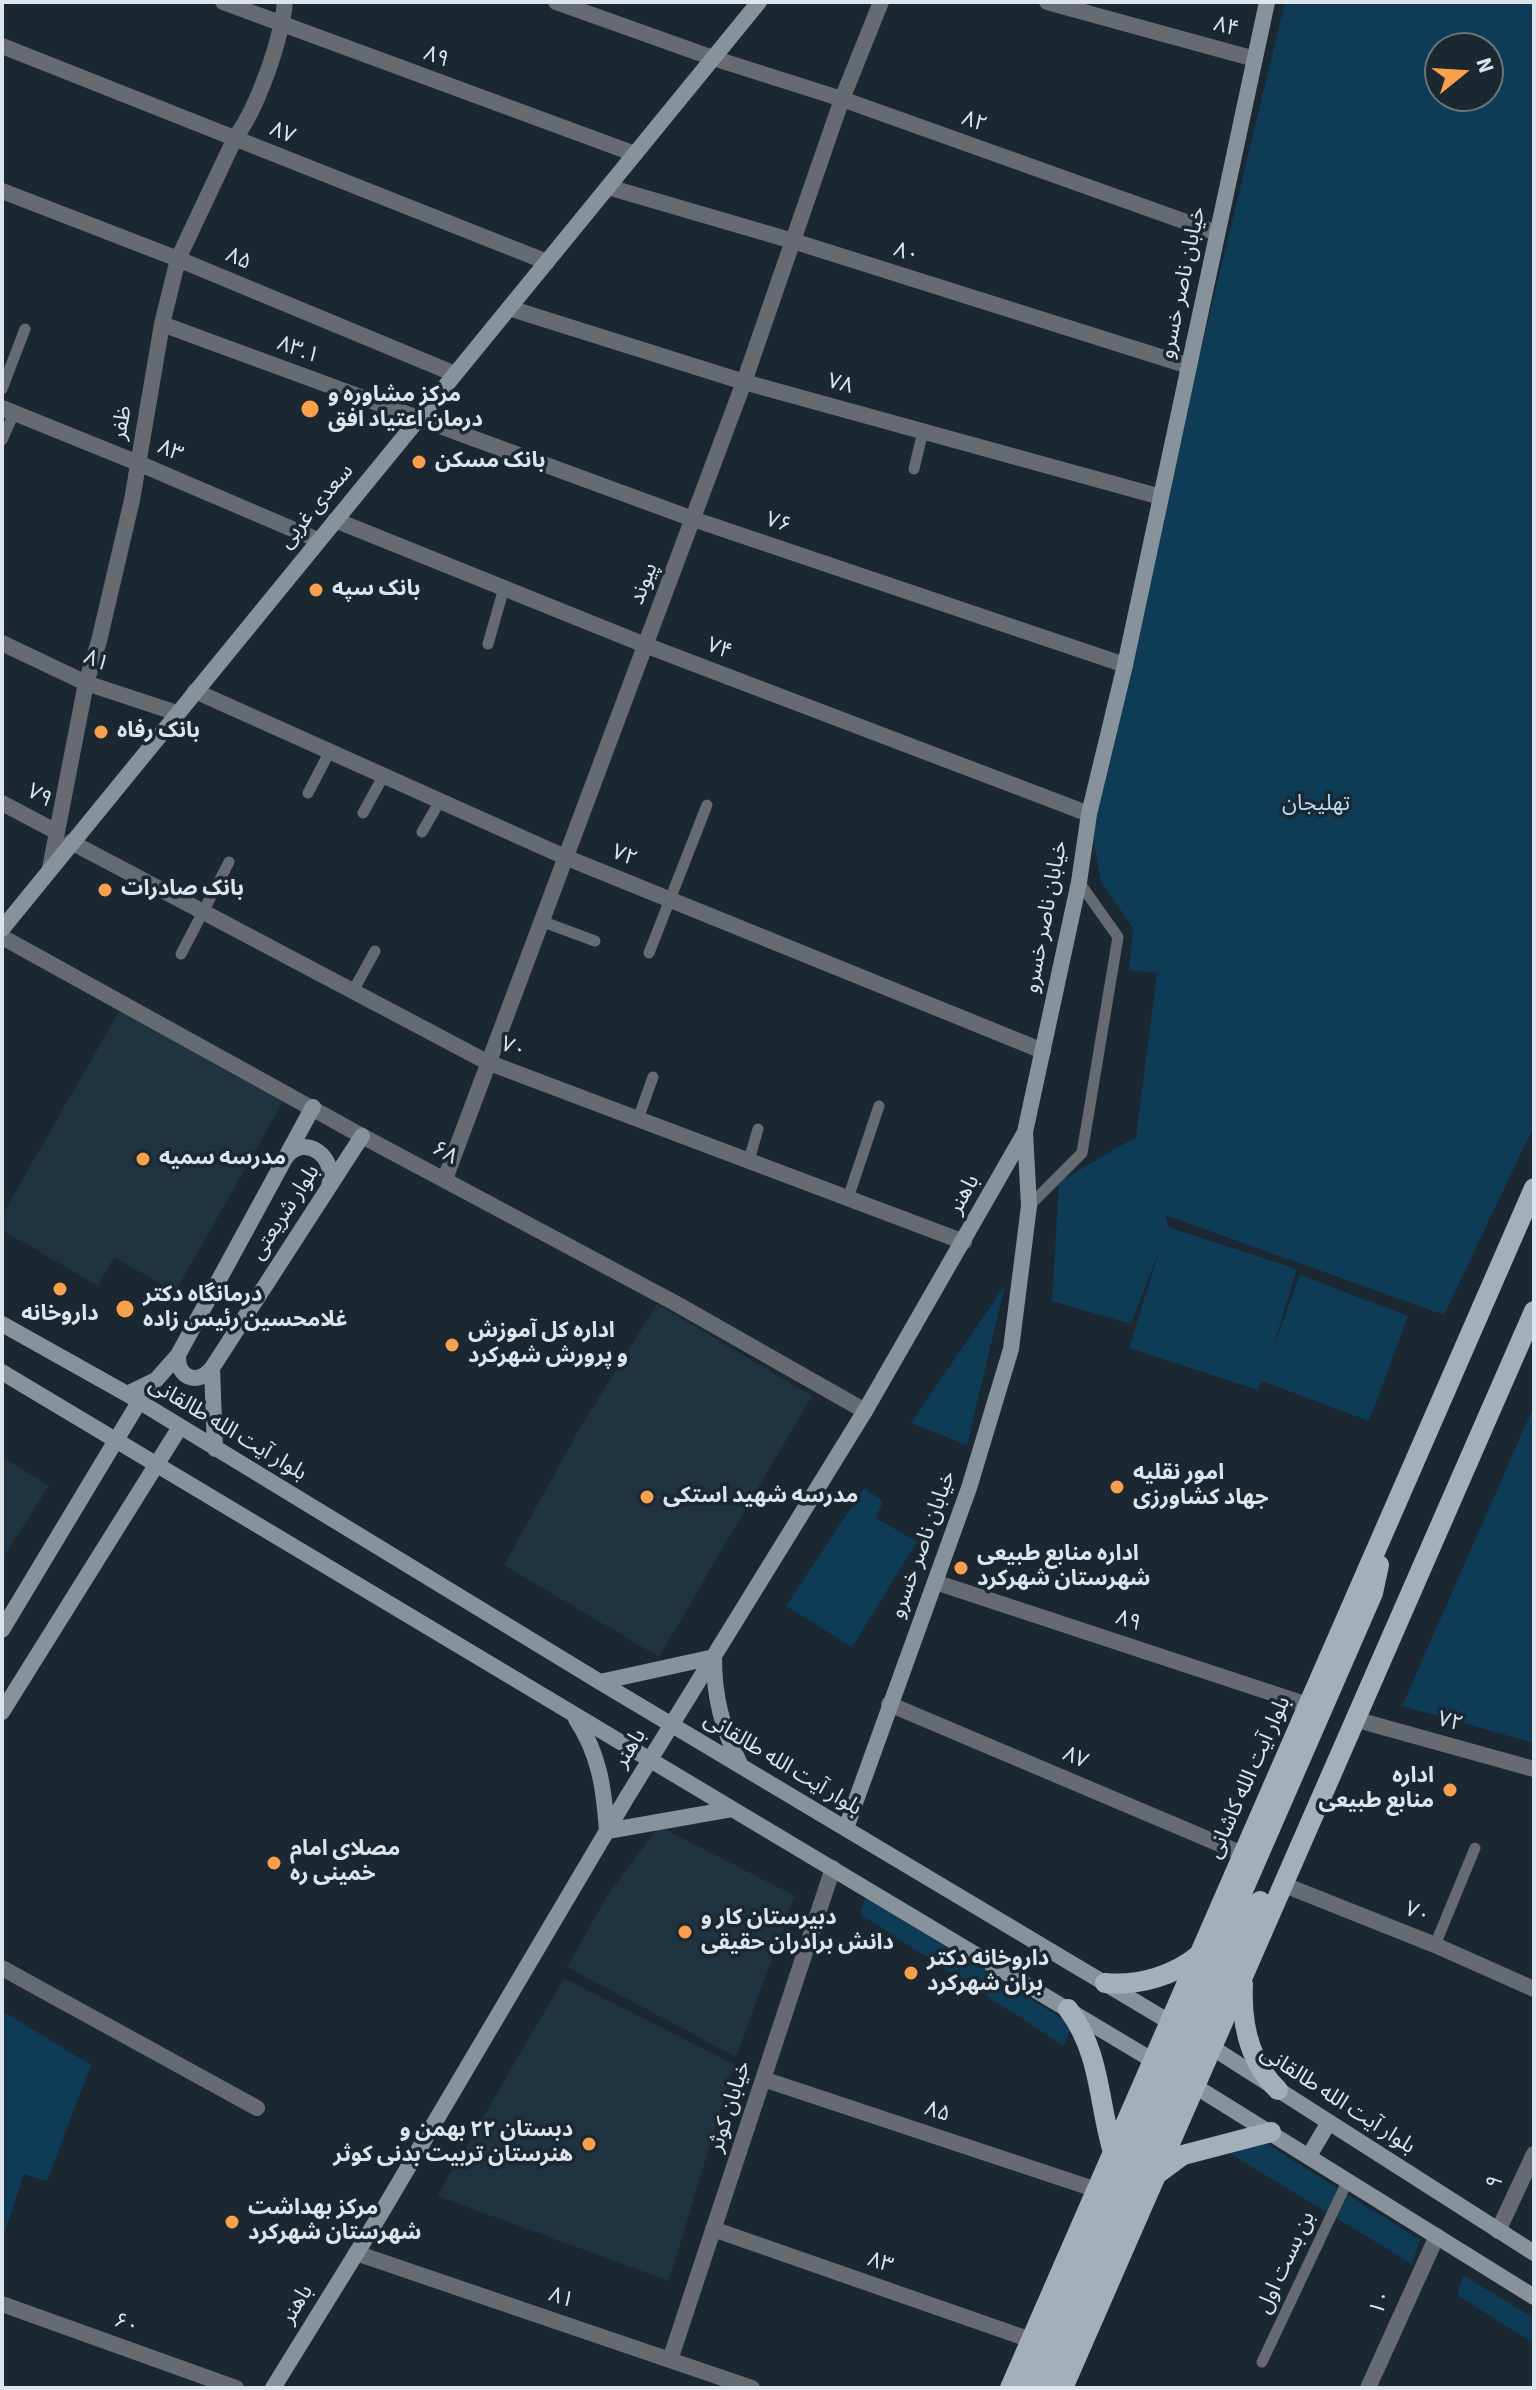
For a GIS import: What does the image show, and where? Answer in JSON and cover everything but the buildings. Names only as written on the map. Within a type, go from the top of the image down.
[{"type":"main road","name":"سعدی غربی","points":[[2,929],[759,2]]},
{"type":"main road","name":"خیابان ناصر خسرو","points":[[846,1828],[969,1488],[1011,1349],[1029,1206],[1025,1132],[1079,882],[1089,814],[1125,665],[1267,2]]},
{"type":"main road","name":"بلوار شریعتی","points":[[2,1630],[116,1439],[133,1398],[156,1380],[178,1355],[313,1107]]},
{"type":"main road","name":"باهنر","points":[[273,2388],[607,1831],[865,1411],[1025,1132]]},
{"type":"main road","name":"بلوار شریعتی","points":[[212,1368],[362,1136]]},
{"type":"main road","points":[[282,1161],[299,1147],[319,1150],[329,1162],[333,1174],[328,1187]]},
{"type":"main road","name":"بلوار آیت الله کاشانی","points":[[1010,2388],[1534,1188]]},
{"type":"main road","points":[[1063,2388],[1534,1311]]},
{"type":"main road","name":"بلوار آیت الله طالقانی","points":[[2,1324],[133,1398],[600,1682],[1212,2047],[1534,2253]]},
{"type":"main road","points":[[178,1355],[177,1364],[181,1373],[189,1378],[198,1379],[212,1368]]},
{"type":"main road","points":[[212,1368],[215,1449]]},
{"type":"main road","points":[[2,1372],[1195,2085],[1534,2297]]},
{"type":"main road","points":[[2,1712],[180,1427]]},
{"type":"main road","points":[[1026,2388],[1373,1593],[1388,1522]]},
{"type":"main road","points":[[1046,2388],[1392,1601],[1434,1539]]},
{"type":"main road","points":[[600,1682],[714,1657],[718,1712],[740,1766]]},
{"type":"main road","points":[[574,1715],[587,1736],[601,1770],[607,1831],[732,1809]]},
{"type":"main road","points":[[1105,1983],[1128,1984],[1154,1978],[1177,1969],[1200,1954]]},
{"type":"main road","points":[[1244,1973],[1242,2005],[1246,2035],[1257,2064],[1278,2090]]},
{"type":"main road","points":[[1068,2009],[1092,2052],[1113,2152]]},
{"type":"main road","points":[[1309,2156],[1329,2122]]},
{"type":"main road","points":[[1156,2175],[1183,2155],[1271,2132]]},
{"type":"street","name":"۸۹","points":[[223,2],[635,154]]},
{"type":"street","name":"ظفر","points":[[50,868],[86,683],[103,627],[132,500],[162,324],[178,259],[235,138],[248,120],[283,25],[285,2]]},
{"type":"street","name":"۸۲","points":[[556,2],[713,58],[842,99],[1217,233]]},
{"type":"street","name":"پیوند","points":[[445,1179],[744,382],[842,99],[881,2]]},
{"type":"street","name":"۸۴","points":[[1047,2],[1255,59]]},
{"type":"street","name":"۸۷","points":[[2,46],[547,262]]},
{"type":"street","name":"۸۰","points":[[608,187],[793,241],[1189,366]]},
{"type":"street","name":"۸۵","points":[[2,191],[178,259],[455,374]]},
{"type":"street","name":"۷۸","points":[[509,308],[744,382],[1161,497]]},
{"type":"street","name":"۸۳.۱","points":[[162,324],[418,419]]},
{"type":"street","name":"۸۳","points":[[8,411],[318,540]]},
{"type":"street","name":"۷۶","points":[[418,419],[693,519],[1125,665]]},
{"type":"street","name":"۷۴","points":[[335,520],[645,645],[1089,814]]},
{"type":"street","name":"۸۱","points":[[2,643],[86,683],[177,713]]},
{"type":"street","name":"۷۲","points":[[195,691],[565,857],[1043,1051]]},
{"type":"street","name":"۷۹","points":[[2,803],[55,831]]},
{"type":"street","name":"۷۰","points":[[71,842],[487,1062],[964,1242]]},
{"type":"street","name":"۶۸","points":[[2,937],[362,1136],[662,1296],[865,1411]]},
{"type":"street","name":"۸۹","points":[[935,1582],[1308,1705]]},
{"type":"street","name":"۸۷","points":[[889,1704],[1243,1854]]},
{"type":"street","name":"۷۲","points":[[1354,1719],[1534,1769]]},
{"type":"street","name":"خیابان کوثر","points":[[670,2360],[833,1868]]},
{"type":"street","name":"۷۰","points":[[1282,1884],[1435,1945],[1534,1989]]},
{"type":"street","points":[[2,1968],[257,2108]]},
{"type":"street","name":"۸۵","points":[[763,2079],[1097,2190]]},
{"type":"street","name":"۹","points":[[1498,2231],[1534,2154]]},
{"type":"street","name":"۸۳","points":[[713,2229],[1031,2340]]},
{"type":"street","name":"۱۰","points":[[1368,2388],[1437,2236]]},
{"type":"street","name":"۸۱","points":[[356,2253],[752,2388]]},
{"type":"street","name":"۶۰","points":[[2,2304],[236,2388]]},
{"type":"lane","points":[[2,389],[25,329]]},
{"type":"lane","points":[[2,440],[8,411]]},
{"type":"lane","points":[[914,469],[923,431]]},
{"type":"lane","points":[[488,644],[504,588]]},
{"type":"lane","points":[[308,793],[330,751]]},
{"type":"lane","points":[[363,813],[384,775]]},
{"type":"lane","points":[[422,832],[440,801]]},
{"type":"lane","points":[[649,953],[707,805]]},
{"type":"lane","points":[[181,954],[229,862]]},
{"type":"lane","points":[[1029,1206],[1082,1153],[1118,937],[1079,882]]},
{"type":"lane","points":[[541,921],[595,941]]},
{"type":"lane","points":[[353,991],[375,951]]},
{"type":"lane","points":[[638,1119],[653,1077]]},
{"type":"lane","points":[[848,1198],[879,1106]]},
{"type":"lane","points":[[749,1160],[758,1129]]},
{"type":"lane","points":[[1435,1945],[1475,1848]]},
{"type":"lane","name":"بن بست اول","points":[[1262,2362],[1348,2180]]},
{"type":"shaded area","name":"مدرسه سمیه","points":[[121,1008],[283,1102],[175,1292],[114,1257],[98,1286],[2,1230],[2,1215]]},
{"type":"shaded area","name":"مدرسه شهید استکی","points":[[657,1304],[812,1396],[659,1657],[504,1565],[580,1428]]},
{"type":"shaded area","points":[[2,1456],[49,1486],[2,1559]]},
{"type":"shaded area","name":"دبیرستان کار و دانش برادران حقیقی","points":[[659,1826],[795,1896],[736,2057],[567,1967],[607,1896]]},
{"type":"shaded area","name":"دبستان ۲۲ بهمن و هنرستان تربیت بدنی کوثر","points":[[564,1978],[734,2064],[669,2281],[437,2196]]},
{"type":"green space","name":"تهلیجان","points":[[1285,2],[1534,2],[1534,1126],[1444,1315],[1165,1215],[1168,1227],[1297,1269],[1271,1353],[1300,1275],[1408,1316],[1369,1421],[1262,1381],[1258,1390],[1129,1348],[1160,1248],[1131,1324],[1052,1301],[1059,1182],[1136,1137],[1157,973],[1129,970],[1133,928],[1101,882],[1089,814]]},
{"type":"green space","points":[[1005,1285],[967,1445],[911,1423]]},
{"type":"green space","points":[[1534,1406],[1534,1743],[1402,1706]]},
{"type":"green space","points":[[864,1488],[883,1501],[876,1518],[917,1542],[852,1647],[786,1606]]},
{"type":"green space","points":[[866,1895],[1072,2025],[1064,2046],[860,1914]]},
{"type":"green space","points":[[2,2011],[91,2065],[47,2181],[24,2174],[2,2241]]},
{"type":"green space","points":[[1264,2142],[1420,2240],[1412,2264],[1229,2153]]},
{"type":"green space","points":[[1463,2275],[1534,2318],[1531,2342],[1457,2295]]},
{"type":"place","name":"مرکز مشاوره و درمان اعتیاد افق","points":[[310,409]]},
{"type":"place","name":"بانک مسکن","points":[[419,462]]},
{"type":"place","name":"بانک سپه","points":[[316,590]]},
{"type":"place","name":"بانک رفاه","points":[[101,732]]},
{"type":"place","name":"بانک صادرات","points":[[105,890]]},
{"type":"place","name":"مدرسه سمیه","points":[[143,1159]]},
{"type":"place","name":"داروخانه","points":[[60,1289]]},
{"type":"place","name":"درمانگاه دکتر غلامحسین رئیس زاده","points":[[125,1309]]},
{"type":"place","name":"اداره کل آموزش و پرورش شهرکرد","points":[[452,1345]]},
{"type":"place","name":"امور نقلیه جهاد کشاورزی","points":[[1117,1487]]},
{"type":"place","name":"مدرسه شهید استکی","points":[[647,1497]]},
{"type":"place","name":"اداره منابع طبیعی شهرستان شهرکرد","points":[[961,1568]]},
{"type":"place","name":"اداره منابع طبیعی","points":[[1450,1790]]},
{"type":"place","name":"مصلای امام خمینی ره","points":[[274,1863]]},
{"type":"place","name":"دبیرستان کار و دانش برادران حقیقی","points":[[685,1932]]},
{"type":"place","name":"داروخانه دکتر بران شهرکرد","points":[[911,1973]]},
{"type":"place","name":"دبستان ۲۲ بهمن و هنرستان تربیت بدنی کوثر","points":[[589,2144]]},
{"type":"place","name":"مرکز بهداشت شهرستان شهرکرد","points":[[232,2222]]}]
